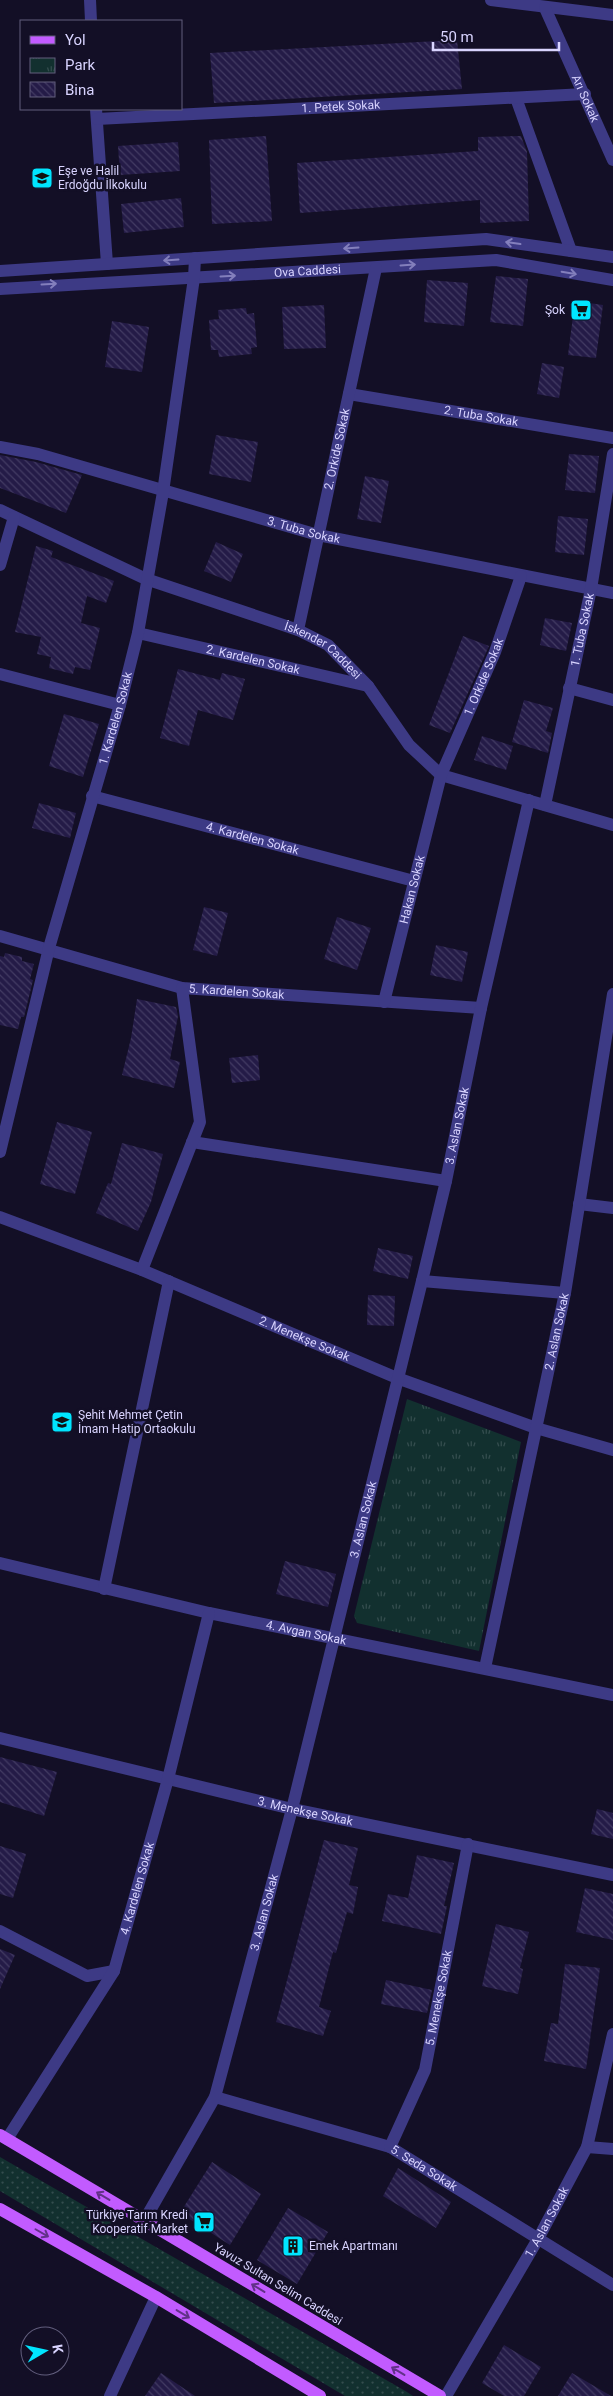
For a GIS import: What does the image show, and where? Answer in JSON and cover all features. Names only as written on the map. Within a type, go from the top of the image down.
[{"type":"main road","name":"Yavuz Sultan Selim Caddesi","points":[[3,2137],[440,2396]]},
{"type":"main road","points":[[0,2208],[156,2297],[320,2396]]},
{"type":"street","points":[[90,0],[91,20]]},
{"type":"street","points":[[491,0],[613,15]]},
{"type":"street","name":"Arı Sokak","points":[[545,8],[613,160]]},
{"type":"street","name":"1. Petek Sokak","points":[[97,114],[584,94]]},
{"type":"street","points":[[516,98],[571,251]]},
{"type":"street","points":[[97,114],[107,264]]},
{"type":"street","name":"Ova Caddesi","points":[[0,271],[486,239],[613,257]]},
{"type":"street","name":"1. Kardelen Sokak","points":[[0,1152],[49,948],[120,705],[138,633],[146,579],[163,492],[194,278],[195,258]]},
{"type":"street","name":"Ova Caddesi","points":[[0,289],[496,260],[613,280]]},
{"type":"street","name":"2. Orkide Sokak","points":[[298,630],[376,268]]},
{"type":"street","name":"2. Tuba Sokak","points":[[349,394],[613,438]]},
{"type":"street","name":"3. Tuba Sokak","points":[[0,446],[38,454],[163,492],[318,535],[613,593]]},
{"type":"street","name":"1. Tuba Sokak","points":[[545,805],[591,589],[613,454]]},
{"type":"street","name":"İskender Caddesi","points":[[0,510],[146,579],[298,630],[328,645],[368,686],[409,746],[440,775],[613,825]]},
{"type":"street","points":[[0,565],[14,517]]},
{"type":"street","name":"1. Orkide Sokak","points":[[440,775],[495,652],[521,576]]},
{"type":"street","name":"2. Kardelen Sokak","points":[[138,633],[368,686]]},
{"type":"street","points":[[0,674],[120,705]]},
{"type":"street","points":[[569,688],[613,700]]},
{"type":"street","name":"Hakan Sokak","points":[[384,1002],[440,775]]},
{"type":"street","name":"4. Kardelen Sokak","points":[[92,796],[414,880]]},
{"type":"street","name":"3. Aslan Sokak","points":[[144,2221],[215,2097],[292,1808],[422,1282],[446,1181],[481,1008],[529,800]]},
{"type":"street","name":"5. Kardelen Sokak","points":[[0,936],[49,948],[182,988],[481,1008]]},
{"type":"street","points":[[142,1270],[200,1122],[182,988]]},
{"type":"street","name":"2. Aslan Sokak","points":[[485,1668],[565,1293],[613,994]]},
{"type":"street","points":[[192,1142],[446,1181]]},
{"type":"street","points":[[579,1204],[613,1208]]},
{"type":"street","name":"2. Menekşe Sokak","points":[[0,1216],[169,1281],[397,1378],[536,1428],[613,1450]]},
{"type":"street","points":[[104,1589],[169,1281]]},
{"type":"street","points":[[422,1282],[565,1293]]},
{"type":"street","name":"4. Avgan Sokak","points":[[0,1563],[208,1613],[613,1694]]},
{"type":"street","name":"4. Kardelen Sokak","points":[[3,2137],[114,1972],[168,1779],[208,1613]]},
{"type":"street","name":"3. Menekşe Sokak","points":[[0,1738],[292,1808],[613,1875]]},
{"type":"street","name":"5. Menekşe Sokak","points":[[390,2147],[425,2070],[468,1844]]},
{"type":"street","points":[[0,1931],[86,1976],[114,1972]]},
{"type":"street","name":"1. Aslan Sokak","points":[[446,2396],[538,2239],[587,2147],[613,2034]]},
{"type":"street","name":"5. Seda Sokak","points":[[215,2097],[390,2147],[613,2284]]},
{"type":"street","points":[[587,2147],[613,2149]]},
{"type":"street","points":[[110,2396],[156,2297]]},
{"type":"green space","points":[[407,1399],[521,1442],[479,1651],[357,1623],[354,1616]]},
{"type":"green space","points":[[0,2157],[413,2396],[345,2396],[0,2191]]},
{"type":"building","points":[[457,40],[462,89],[214,103],[210,53]]},
{"type":"building","points":[[266,136],[272,221],[212,224],[209,140]]},
{"type":"building","points":[[521,136],[527,152],[529,221],[480,223],[480,200],[300,213],[297,163],[478,151],[478,137]]},
{"type":"building","points":[[178,142],[180,171],[120,175],[118,146]]},
{"type":"building","points":[[181,198],[184,227],[124,233],[121,204]]},
{"type":"building","points":[[496,276],[528,279],[523,326],[490,322]]},
{"type":"building","points":[[427,280],[468,283],[464,326],[424,322]]},
{"type":"building","points":[[575,301],[603,305],[596,358],[568,355]]},
{"type":"building","points":[[324,305],[326,348],[284,349],[282,307]]},
{"type":"building","points":[[246,308],[247,314],[254,313],[257,347],[251,348],[252,354],[219,357],[218,350],[211,350],[209,320],[219,319],[218,310]]},
{"type":"building","points":[[112,321],[149,327],[142,372],[105,367]]},
{"type":"building","points":[[542,363],[564,367],[559,398],[537,394]]},
{"type":"building","points":[[216,435],[258,442],[251,482],[209,474]]},
{"type":"building","points":[[569,454],[599,456],[595,493],[565,490]]},
{"type":"building","points":[[0,455],[36,462],[82,475],[66,513],[0,488]]},
{"type":"building","points":[[365,476],[389,481],[381,523],[357,519]]},
{"type":"building","points":[[558,516],[588,519],[584,555],[555,552]]},
{"type":"building","points":[[216,542],[243,554],[231,582],[204,571]]},
{"type":"building","points":[[36,546],[53,551],[51,557],[114,581],[106,603],[87,596],[81,623],[100,628],[90,670],[75,667],[73,674],[49,668],[51,657],[37,654],[41,637],[15,632]]},
{"type":"building","points":[[545,618],[572,623],[566,651],[540,645]]},
{"type":"building","points":[[463,636],[489,646],[450,733],[429,725]]},
{"type":"building","points":[[178,669],[220,680],[222,673],[245,679],[233,720],[198,710],[189,746],[160,738]]},
{"type":"building","points":[[524,700],[553,708],[546,731],[552,733],[548,753],[512,742]]},
{"type":"building","points":[[64,714],[99,724],[83,777],[49,766]]},
{"type":"building","points":[[482,736],[513,746],[506,770],[474,760]]},
{"type":"building","points":[[39,803],[76,813],[70,838],[32,828]]},
{"type":"building","points":[[204,907],[228,913],[217,956],[193,950]]},
{"type":"building","points":[[337,917],[371,928],[357,970],[324,959]]},
{"type":"building","points":[[436,945],[468,952],[462,982],[430,975]]},
{"type":"building","points":[[5,953],[22,957],[22,961],[34,964],[30,979],[33,980],[24,1017],[21,1017],[18,1029],[0,1025],[0,956],[4,957]]},
{"type":"building","points":[[137,999],[176,1007],[178,1016],[170,1059],[180,1062],[174,1088],[122,1075],[131,1038]]},
{"type":"building","points":[[258,1055],[260,1080],[232,1083],[229,1058]]},
{"type":"building","points":[[57,1122],[92,1132],[75,1194],[40,1184]]},
{"type":"building","points":[[122,1143],[163,1154],[151,1202],[138,1231],[96,1213],[108,1183],[111,1184]]},
{"type":"building","points":[[378,1248],[413,1256],[408,1279],[373,1271]]},
{"type":"building","points":[[368,1295],[395,1296],[394,1326],[367,1325]]},
{"type":"building","points":[[285,1561],[336,1574],[328,1607],[276,1594]]},
{"type":"building","points":[[0,1757],[57,1772],[44,1816],[0,1802]]},
{"type":"building","points":[[597,1809],[613,1813],[613,1839],[591,1834]]},
{"type":"building","points":[[324,1840],[358,1848],[349,1885],[358,1887],[353,1914],[347,1912],[336,1953],[333,1952],[319,2007],[331,2011],[323,2036],[276,2022]]},
{"type":"building","points":[[0,1846],[26,1854],[13,1898],[0,1894]]},
{"type":"building","points":[[417,1855],[454,1863],[444,1906],[447,1906],[441,1934],[382,1921],[388,1894],[408,1898]]},
{"type":"building","points":[[585,1888],[613,1894],[613,1940],[576,1932]]},
{"type":"building","points":[[496,1924],[529,1932],[520,1968],[523,1969],[518,1994],[482,1986]]},
{"type":"building","points":[[0,1949],[15,1955],[0,1989]]},
{"type":"building","points":[[565,1964],[600,1968],[586,2069],[544,2061],[551,2023],[558,2024]]},
{"type":"building","points":[[386,1980],[432,1990],[427,2013],[381,2004]]},
{"type":"building","points":[[212,2162],[261,2194],[230,2245],[180,2213]]},
{"type":"building","points":[[398,2168],[451,2202],[436,2228],[383,2196]]},
{"type":"building","name":"Emek Apartmanı","points":[[288,2208],[328,2232],[297,2284],[257,2260]]},
{"type":"building","points":[[504,2345],[541,2367],[524,2396],[504,2396],[482,2383]]},
{"type":"building","points":[[161,2373],[195,2396],[145,2396]]},
{"type":"building","points":[[572,2373],[611,2396],[558,2396]]},
{"type":"place","name":"Eşe ve Halil Erdoğdu İlkokulu","points":[[42,178]]},
{"type":"place","name":"Şok","points":[[581,310]]},
{"type":"place","name":"Şehit Mehmet Çetin İmam Hatip Ortaokulu","points":[[62,1422]]},
{"type":"place","name":"Türkiye Tarım Kredi Kooperatif Market","points":[[204,2222]]},
{"type":"place","name":"Emek Apartmanı","points":[[293,2246]]}]
